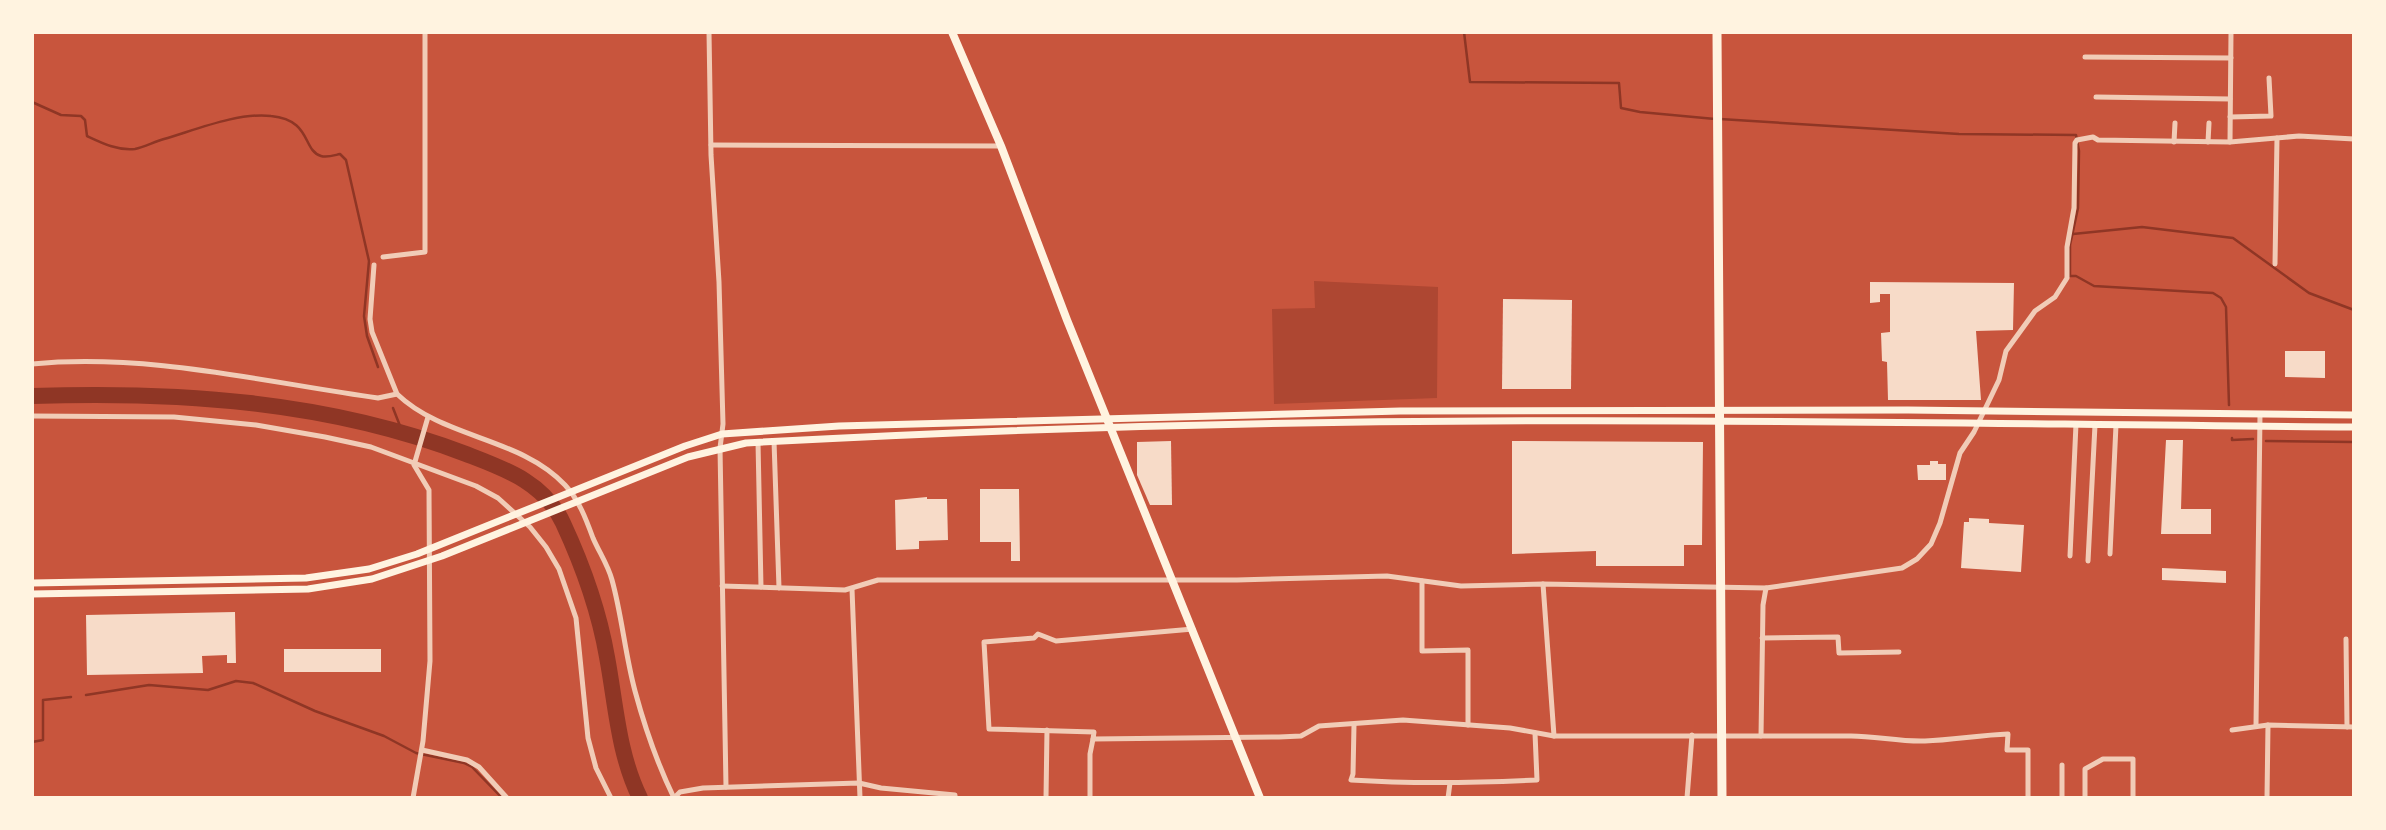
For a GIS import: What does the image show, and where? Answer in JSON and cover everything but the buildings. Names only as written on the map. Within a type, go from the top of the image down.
[{"type":"highway","points":[[1717,32],[1722,798]]},
{"type":"main road","points":[[952,32],[1001,146],[1106,418],[1260,798]]},
{"type":"main road","points":[[32,583],[306,578],[369,568],[396,562],[685,446],[722,434],[839,426],[1409,411],[1983,411],[2354,415]]},
{"type":"main road","points":[[32,594],[308,589],[372,579],[429,561],[688,457],[720,448],[758,442],[1112,429],[1410,421],[2354,427]]},
{"type":"street","points":[[384,257],[425,252],[424,32]]},
{"type":"street","points":[[709,32],[711,145],[719,282],[726,787]]},
{"type":"street","points":[[2230,142],[2231,32]]},
{"type":"street","points":[[2085,57],[2231,58]]},
{"type":"street","points":[[2230,117],[2271,116],[2269,78]]},
{"type":"street","points":[[2096,96],[2230,99]]},
{"type":"street","points":[[2174,142],[2175,123]]},
{"type":"street","points":[[2208,142],[2209,123]]},
{"type":"street","points":[[722,586],[852,589],[878,580],[1173,580],[1387,576],[1461,586],[1543,584],[1766,588],[1902,568],[1917,559],[1931,544],[1940,524],[1960,453],[1978,424],[1998,380],[2006,351],[2035,311],[2056,297],[2067,278],[2068,247],[2074,208],[2075,143],[2078,140],[2093,137],[2098,140],[2230,142],[2309,136],[2354,139]]},
{"type":"street","points":[[2275,264],[2277,138]]},
{"type":"street","points":[[711,145],[1001,146]]},
{"type":"street","points":[[374,266],[370,319],[372,332],[397,394],[428,418],[548,469],[576,501],[611,577],[634,689],[647,736],[674,798],[680,792],[686,790],[859,783],[881,788],[955,795],[955,798]]},
{"type":"street","points":[[32,364],[131,363],[234,374],[378,398],[397,394]]},
{"type":"street","points":[[2256,726],[2260,415]]},
{"type":"street","points":[[32,416],[174,417],[256,425],[371,447],[476,486],[498,498],[526,522],[559,569],[576,618],[588,738],[596,768],[611,798]]},
{"type":"street","points":[[413,798],[421,752],[430,661],[429,490],[414,463],[428,418]]},
{"type":"street","points":[[2070,556],[2076,424]]},
{"type":"street","points":[[2088,561],[2095,424]]},
{"type":"street","points":[[2110,554],[2116,425]]},
{"type":"street","points":[[774,441],[778,588]]},
{"type":"street","points":[[758,442],[761,587]]},
{"type":"street","points":[[1422,581],[1422,651],[1468,650],[1468,725]]},
{"type":"street","points":[[1543,584],[1554,736]]},
{"type":"street","points":[[1761,736],[1762,638],[1766,588]]},
{"type":"street","points":[[852,589],[860,798]]},
{"type":"street","points":[[1090,798],[1090,754],[1094,732],[989,729],[984,642],[1034,638],[1038,634],[1056,641],[1193,629]]},
{"type":"street","points":[[1762,638],[1838,637],[1838,653],[1899,652]]},
{"type":"street","points":[[2346,639],[2347,727]]},
{"type":"street","points":[[1093,738],[1301,736],[1319,726],[1423,720],[1510,728],[1554,736],[1657,737],[1722,734],[1866,736],[1877,739],[1924,741],[2008,734],[2007,750],[2028,750],[2028,798]]},
{"type":"street","points":[[1354,724],[1353,774],[1351,780],[1450,783],[1537,780],[1535,733]]},
{"type":"street","points":[[2267,798],[2268,725]]},
{"type":"street","points":[[2232,730],[2268,725],[2354,727]]},
{"type":"street","points":[[1046,798],[1047,730]]},
{"type":"street","points":[[1687,798],[1692,735]]},
{"type":"street","points":[[421,752],[467,760],[479,767],[507,798]]},
{"type":"street","points":[[2085,798],[2085,769],[2103,758],[2133,759],[2132,798]]},
{"type":"street","points":[[2062,764],[2062,798]]},
{"type":"street","points":[[1448,798],[1450,783]]},
{"type":"shaded area","points":[[1314,281],[1438,287],[1437,398],[1274,404],[1272,309],[1315,308]]},
{"type":"waterway","points":[[1464,32],[1470,82],[1619,83],[1621,108],[1640,112],[1715,119]]},
{"type":"waterway","points":[[32,102],[61,115],[81,116],[85,120],[87,136],[122,149],[135,149],[231,119],[258,115],[271,116],[293,123],[300,129],[315,153],[321,156],[328,157],[340,154],[346,160],[369,261],[364,316],[367,336],[378,367]]},
{"type":"waterway","points":[[1720,119],[1959,134],[2076,135],[2079,151],[2078,208],[2070,245],[2070,276],[2076,276],[2094,286],[2213,293],[2221,298],[2226,307],[2229,405]]},
{"type":"waterway","points":[[2073,234],[2142,227],[2233,238],[2309,293],[2354,310]]},
{"type":"waterway","points":[[32,396],[87,395],[197,398],[307,411],[361,422],[414,436],[466,454],[522,479],[534,487],[555,509],[584,572],[604,640],[622,746],[640,798]]},
{"type":"waterway","points":[[393,408],[402,431]]},
{"type":"waterway","points":[[2232,438],[2232,440],[2253,439]]},
{"type":"waterway","points":[[2266,441],[2354,442]]},
{"type":"waterway","points":[[86,695],[149,685],[208,690],[236,681],[253,683],[315,711],[384,736],[416,753],[464,763],[472,767],[502,798]]},
{"type":"waterway","points":[[32,742],[43,740],[43,700],[71,697]]}]
